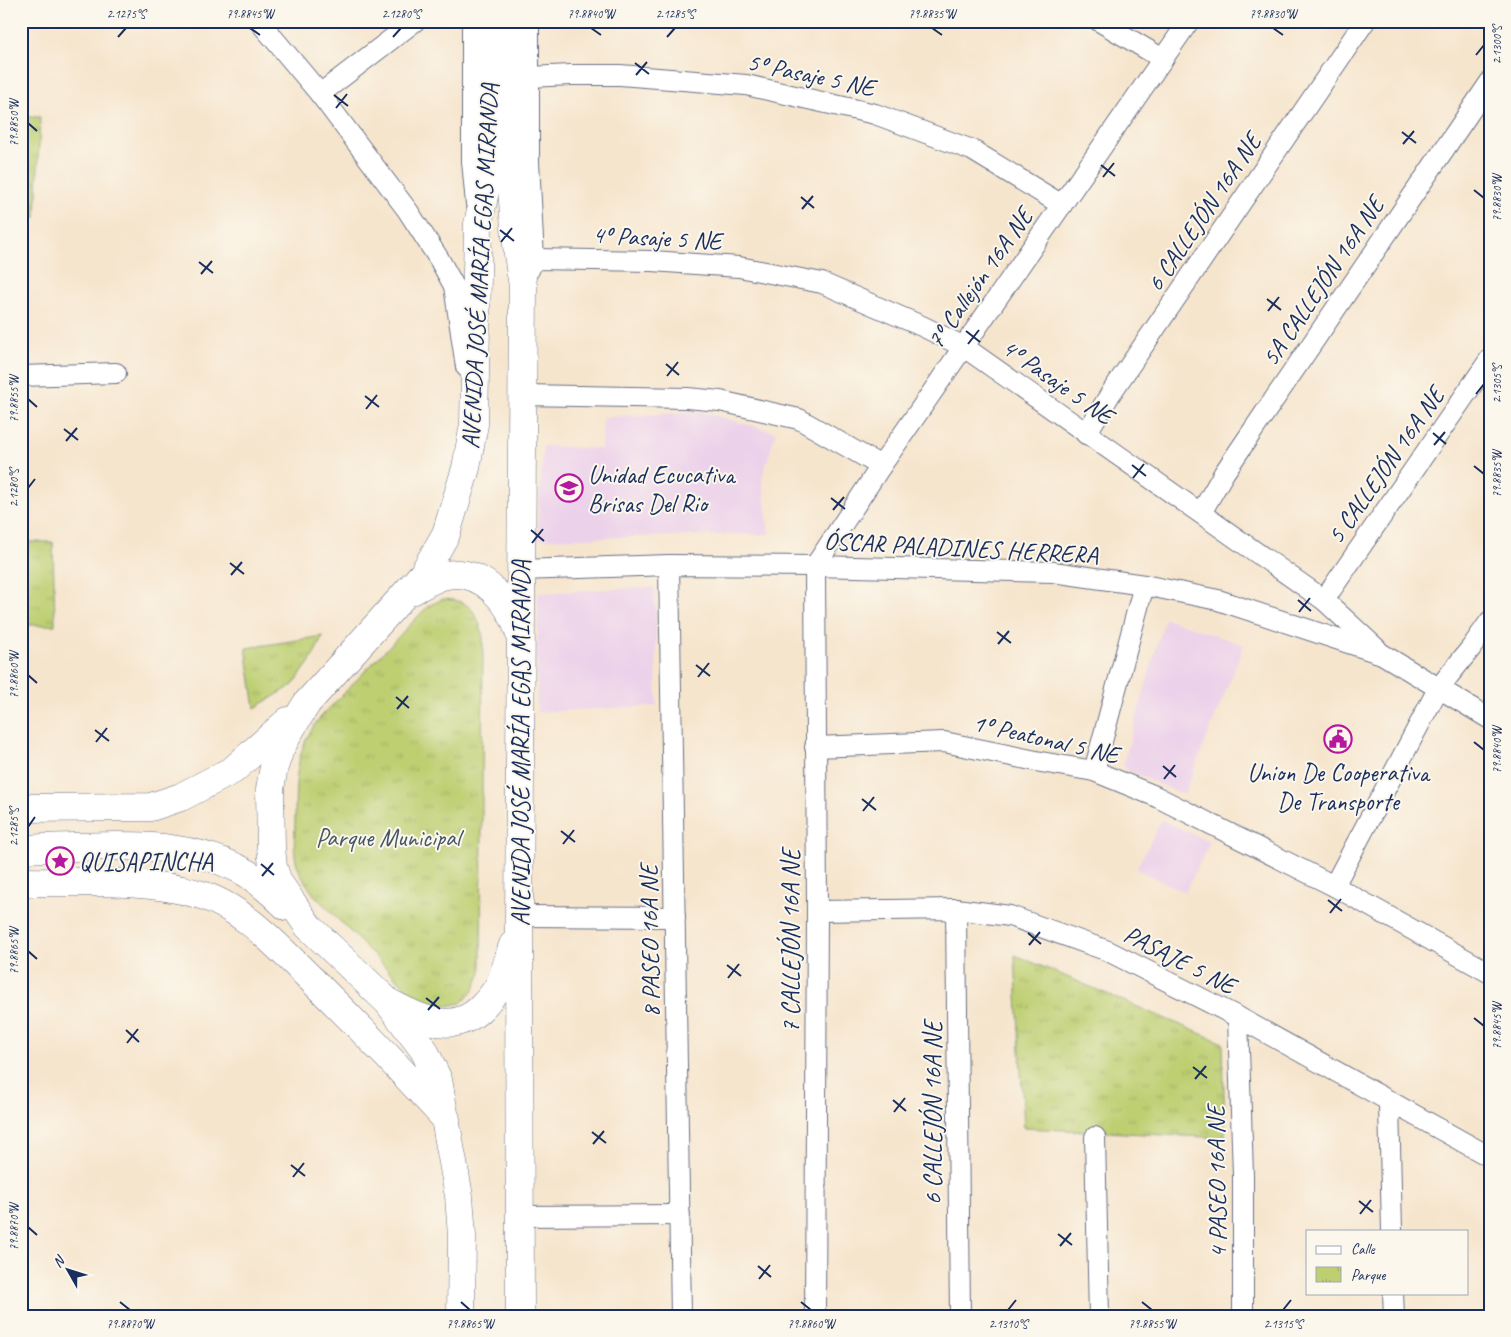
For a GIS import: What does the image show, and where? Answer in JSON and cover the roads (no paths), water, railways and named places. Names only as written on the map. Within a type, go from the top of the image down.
[{"type":"main road","name":"AVENIDA JOSÉ MARÍA EGAS MIRANDA","points":[[461,1316],[462,1236],[460,1206],[438,1080],[424,1050],[388,1002],[308,926],[278,882],[273,867],[271,848],[270,789],[280,749],[307,703],[423,574],[446,534],[466,468],[474,424],[478,224],[491,163],[491,21]]},
{"type":"main road","name":"AVENIDA JOSÉ MARÍA EGAS MIRANDA","points":[[511,21],[511,163],[518,259],[523,286],[520,1316]]},
{"type":"main road","points":[[406,595],[434,579],[447,575],[462,574],[473,577],[486,584],[504,601],[516,623],[521,641]]},
{"type":"main road","points":[[21,808],[151,807],[181,797],[232,770],[307,703]]},
{"type":"main road","points":[[21,849],[125,846],[193,852],[218,859],[242,871],[264,886],[308,926]]},
{"type":"main road","points":[[21,882],[167,886],[200,894],[227,907],[251,923],[281,950],[374,1041],[446,1119]]},
{"type":"main road","points":[[388,1002],[421,1019],[436,1023],[449,1024],[476,1013],[489,1001],[499,985],[520,922]]},
{"type":"street","points":[[259,21],[320,94],[408,211],[454,286],[474,424]]},
{"type":"street","points":[[320,94],[415,21]]},
{"type":"street","points":[[472,21],[472,161],[478,224]]},
{"type":"street","points":[[523,286],[534,259],[529,162],[529,21]]},
{"type":"street","points":[[1099,21],[1163,59]]},
{"type":"street","name":"7º Callejón 16A NE","points":[[815,566],[881,466],[1188,21]]},
{"type":"street","name":"6 CALLEJÓN 16A NE","points":[[1086,434],[1110,393],[1365,21]]},
{"type":"street","name":"5º Pasaje 5 NE","points":[[529,77],[620,75],[746,85],[875,114],[972,150],[1062,205]]},
{"type":"street","name":"5A CALLEJÓN 16A NE","points":[[1201,513],[1224,473],[1490,82]]},
{"type":"street","name":"4º Pasaje 5 NE","points":[[534,259],[652,261],[739,268],[822,283],[924,327],[964,347],[1324,600],[1382,654]]},
{"type":"street","name":"5 CALLEJÓN 16A NE","points":[[1324,600],[1490,359]]},
{"type":"street","points":[[21,376],[116,373]]},
{"type":"street","points":[[522,395],[687,398],[720,401],[798,419],[881,466]]},
{"type":"street","name":"ÓSCAR PALADINES HERRERA","points":[[521,570],[669,565],[815,566],[1053,572],[1144,585],[1218,600],[1382,654],[1490,719]]},
{"type":"street","name":"8 PASEO 16A NE","points":[[669,565],[682,1316]]},
{"type":"street","name":"7 CALLEJÓN 16A NE","points":[[815,566],[815,1316]]},
{"type":"street","points":[[1094,771],[1144,585]]},
{"type":"street","points":[[1334,886],[1438,689],[1490,621]]},
{"type":"street","name":"1º Peatonal 5 NE","points":[[815,747],[944,742],[1094,771],[1155,796],[1334,886],[1490,973]]},
{"type":"street","name":"6 CALLEJÓN 16A NE","points":[[956,909],[960,1316]]},
{"type":"street","name":"PASAJE 5 NE","points":[[816,911],[956,909],[1010,916],[1108,951],[1238,1017],[1389,1103],[1490,1157]]},
{"type":"street","points":[[520,922],[675,918]]},
{"type":"street","name":"4 PASEO 16A NE","points":[[1238,1017],[1243,1176],[1243,1316]]},
{"type":"street","points":[[1389,1103],[1392,1230]]},
{"type":"street","points":[[1095,1137],[1099,1316]]},
{"type":"street","points":[[520,1216],[680,1215]]},
{"type":"street","points":[[1394,1294],[1394,1316]]},
{"type":"place","name":"Unidad Ecucativa Brisas Del Rio","points":[[569,488]]},
{"type":"place","name":"Union De Cooperativa De Transporte","points":[[1338,739]]},
{"type":"place","name":"QUISAPINCHA","points":[[60,861]]},
{"type":"park label","name":"Parque Municipal","points":[[388,837]]}]
